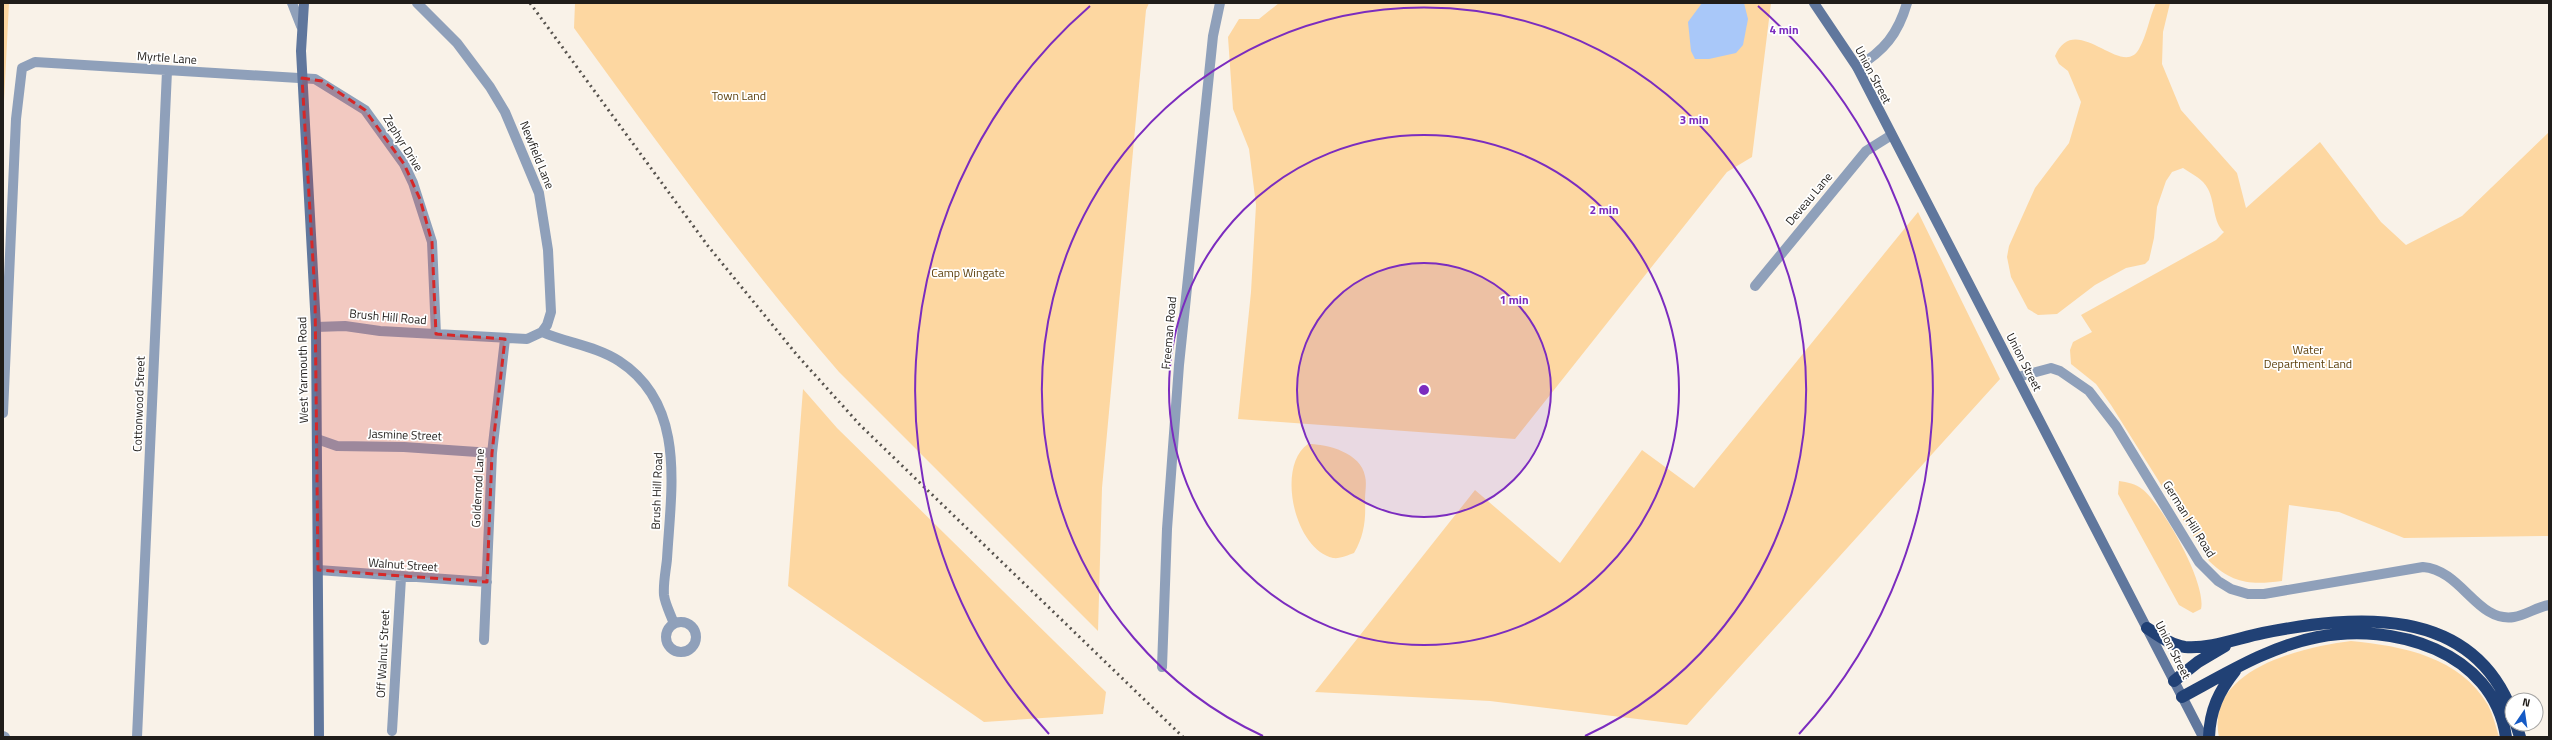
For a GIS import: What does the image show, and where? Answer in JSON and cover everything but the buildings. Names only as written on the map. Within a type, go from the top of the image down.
[{"type":"highway","points":[[2148,628],[2164,640],[2185,647],[2233,641],[2261,634],[2333,621],[2362,620],[2406,625],[2434,633],[2467,652],[2492,677],[2504,698]]},
{"type":"highway","points":[[2182,697],[2285,646],[2318,637],[2372,633],[2406,638],[2439,650],[2464,666],[2475,676],[2492,699],[2506,737]]},
{"type":"highway","points":[[2174,681],[2204,658],[2233,641]]},
{"type":"highway","points":[[2209,737],[2216,700],[2238,668]]},
{"type":"main road","name":"West Yarmouth Road","points":[[304,3],[301,26],[302,78],[316,326],[318,737]]},
{"type":"main road","name":"Union Street","points":[[1814,3],[1857,67],[1890,136],[2018,377],[2203,737]]},
{"type":"street","points":[[292,3],[301,26]]},
{"type":"street","name":"Newfield Lane","points":[[417,3],[457,43],[490,87],[505,112],[539,193],[548,250],[551,312],[547,325],[542,332]]},
{"type":"street","name":"Freeman Road","points":[[1162,667],[1168,529],[1179,365],[1214,36],[1220,3]]},
{"type":"street","points":[[1857,67],[1876,56],[1894,35],[1907,3]]},
{"type":"street","name":"Myrtle Lane","points":[[3,413],[16,119],[22,68],[31,63],[49,62],[167,71],[302,78]]},
{"type":"street","name":"Cottonwood Street","points":[[137,737],[167,71]]},
{"type":"street","name":"Zephyr Drive","points":[[302,78],[322,81],[365,110],[404,164],[420,199],[432,242],[436,334]]},
{"type":"street","name":"Deveau Lane","points":[[1755,286],[1866,152],[1890,136]]},
{"type":"street","name":"Brush Hill Road","points":[[316,326],[345,326],[505,338]]},
{"type":"street","points":[[505,338],[527,339],[542,332]]},
{"type":"street","name":"Brush Hill Road","points":[[542,332],[589,347],[618,360],[642,381],[658,405],[669,434],[673,463],[664,596],[674,624]]},
{"type":"street","name":"Goldenrod Lane","points":[[484,640],[492,453],[505,338]]},
{"type":"street","name":"German Hill Road","points":[[2018,377],[2051,368],[2060,371],[2088,391],[2116,426],[2199,562],[2218,581],[2231,589],[2248,594],[2264,594],[2408,568],[2433,568],[2451,577],[2490,613],[2513,618],[2549,605]]},
{"type":"street","name":"Jasmine Street","points":[[317,439],[337,446],[404,447],[492,453]]},
{"type":"street","name":"Walnut Street","points":[[318,570],[401,578],[487,582]]},
{"type":"street","name":"Off Walnut Street","points":[[392,731],[401,578]]},
{"type":"highlighted area","points":[[302,78],[322,81],[365,110],[404,164],[420,199],[432,242],[436,334],[505,339],[492,453],[487,582],[318,570],[315,295]]},
{"type":"green space","points":[[3,3],[9,3],[3,121]]},
{"type":"green space","name":"Camp Wingate","points":[[575,3],[1149,3],[1146,10],[1102,488],[1098,631],[839,372],[769,288],[703,203],[574,28]]},
{"type":"green space","points":[[1279,3],[1771,3],[1752,157],[1727,172],[1515,439],[1238,419],[1251,292],[1256,205],[1249,149],[1233,109],[1228,37],[1239,19],[1259,19]]},
{"type":"green space","name":"Water Department Land","points":[[2156,3],[2170,3],[2163,32],[2162,64],[2181,110],[2237,173],[2246,208],[2320,142],[2381,222],[2406,245],[2462,216],[2549,132],[2549,536],[2404,538],[2339,512],[2289,505],[2282,581],[2261,583],[2243,581],[2226,574],[2209,561],[2111,405],[2096,384],[2071,364],[2070,350],[2073,342],[2092,332],[2081,315],[2216,240],[2224,232],[2220,228],[2216,218],[2210,194],[2206,185],[2183,168],[2172,172],[2166,181],[2157,207],[2154,238],[2149,260],[2145,264],[2126,268],[2095,285],[2057,314],[2038,315],[2028,309],[2011,277],[2007,257],[2009,246],[2035,188],[2069,143],[2081,102],[2068,71],[2059,64],[2055,56],[2064,43],[2074,39],[2086,41],[2122,57],[2131,56],[2142,44]]},
{"type":"green space","points":[[1918,212],[2000,379],[1687,725],[1490,701],[1315,692],[1475,490],[1560,563],[1642,450],[1694,488]]},
{"type":"green space","points":[[803,389],[837,428],[1106,692],[1103,714],[984,722],[788,586]]},
{"type":"green space","points":[[1308,444],[1316,444],[1342,451],[1357,461],[1365,476],[1365,521],[1362,534],[1354,553],[1344,557],[1333,558],[1319,551],[1308,539],[1300,524],[1294,506],[1292,487],[1293,470],[1298,455]]},
{"type":"green space","points":[[2119,481],[2142,489],[2161,511],[2191,564],[2201,597],[2201,609],[2193,613],[2179,605],[2118,494]]},
{"type":"green space","points":[[2351,641],[2390,646],[2410,651],[2446,665],[2462,675],[2476,689],[2488,705],[2499,737],[2219,737],[2219,714],[2227,694],[2242,678],[2262,666],[2284,656],[2308,649]]},
{"type":"water","points":[[1702,3],[1744,3],[1748,19],[1743,45],[1736,53],[1709,59],[1695,59],[1691,51],[1688,22]]},
{"type":"railway","points":[[530,3],[708,246],[797,355],[860,425],[1183,737]]},
{"type":"park label","name":"Town Land","points":[[739,96]]}]
